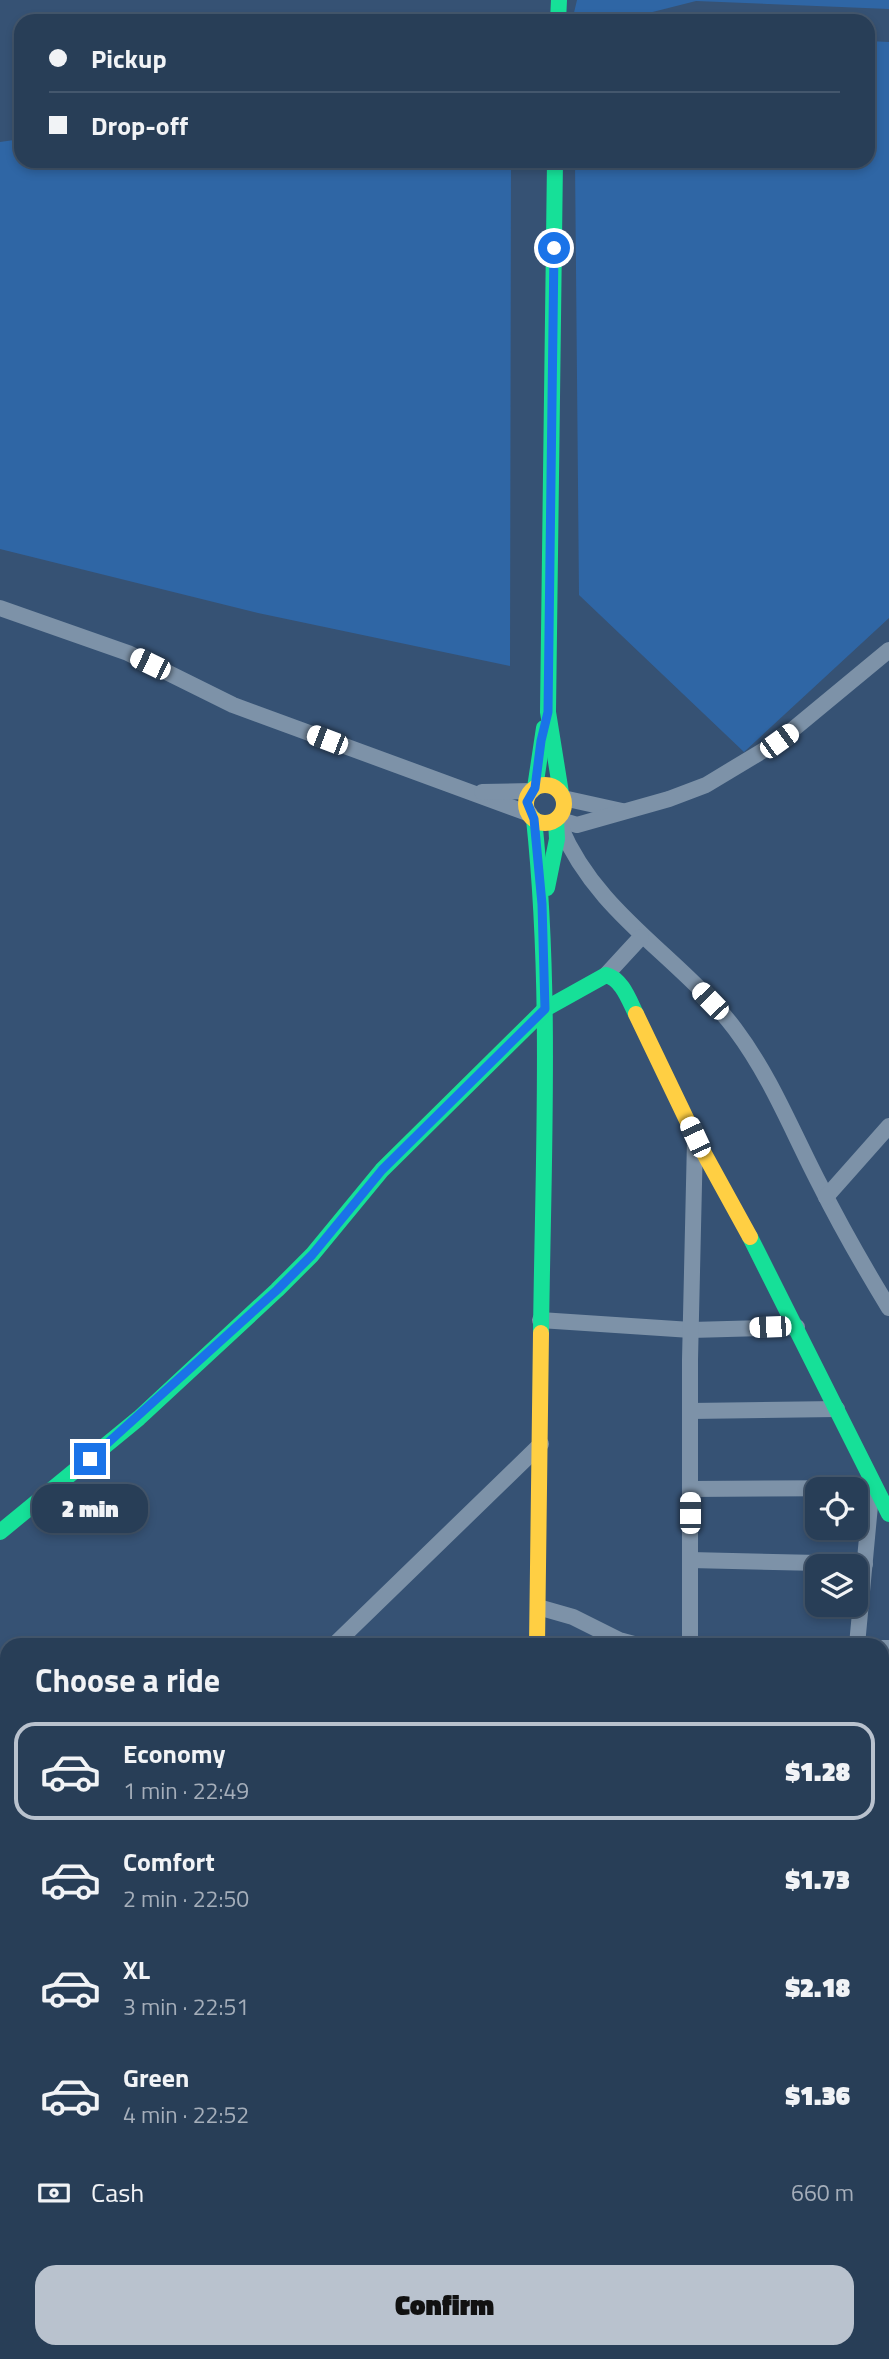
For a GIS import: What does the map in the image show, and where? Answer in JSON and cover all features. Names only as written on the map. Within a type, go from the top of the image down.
[{"type":"main road","points":[[542,904],[555,853],[556,819],[564,806],[548,712],[555,168]]},
{"type":"main road","points":[[537,1638],[545,1009],[542,904],[532,817],[527,802],[533,790],[548,712]]},
{"type":"main road","points":[[533,790],[549,785],[562,796]]},
{"type":"main road","points":[[532,817],[545,823],[556,819]]},
{"type":"main road","points":[[0,1532],[139,1418],[277,1290],[312,1255],[382,1170],[545,1009],[606,975],[613,977],[625,993],[695,1137],[797,1327],[889,1514]]},
{"type":"street","points":[[0,608],[128,653],[233,705],[476,792],[532,817]]},
{"type":"street","points":[[556,819],[577,825],[668,799],[739,767],[810,718],[889,650]]},
{"type":"street","points":[[476,792],[533,790]]},
{"type":"street","points":[[562,796],[622,811]]},
{"type":"street","points":[[556,819],[578,865],[641,937],[710,1001],[753,1054],[772,1086],[826,1198],[889,1308]]},
{"type":"street","points":[[606,975],[641,937]]},
{"type":"street","points":[[826,1198],[889,1126]]},
{"type":"street","points":[[690,1638],[690,1411],[695,1137]]},
{"type":"street","points":[[541,1320],[691,1330],[797,1327]]},
{"type":"street","points":[[690,1411],[837,1409]]},
{"type":"street","points":[[341,1638],[541,1444]]},
{"type":"street","points":[[690,1489],[872,1484],[866,1554]]},
{"type":"street","points":[[690,1560],[805,1563]]},
{"type":"street","points":[[538,1607],[573,1617],[616,1638]]},
{"type":"street","points":[[858,1638],[860,1617]]},
{"type":"shaded area","points":[[577,0],[889,0],[889,9],[696,1],[645,14],[574,14]]},
{"type":"shaded area","points":[[875,41],[889,42],[889,618],[744,752],[579,595],[575,168],[875,168]]},
{"type":"shaded area","points":[[14,140],[14,168],[511,168],[510,666],[258,613],[0,549],[0,142]]},
{"type":"traffic: fast","points":[[558,14],[559,0]]},
{"type":"traffic: fast","points":[[555,168],[548,712],[561,793]]},
{"type":"traffic: fast","points":[[535,788],[544,728]]},
{"type":"traffic: fast","points":[[534,819],[540,883],[545,1011],[541,1333]]},
{"type":"traffic: fast","points":[[547,888],[557,839],[556,820]]},
{"type":"traffic: fast","points":[[0,1532],[139,1418],[277,1290],[312,1255],[382,1170],[545,1009],[606,975],[621,985],[636,1014]]},
{"type":"traffic: fast","points":[[750,1237],[889,1514]]},
{"type":"traffic: slow","points":[[545,785],[558,791],[564,804],[558,817],[545,823],[532,817],[526,804],[532,791],[545,785]]},
{"type":"traffic: slow","points":[[636,1014],[695,1137],[750,1237]]},
{"type":"traffic: slow","points":[[537,1638],[541,1333]]},
{"type":"route","points":[[90,1459],[139,1418],[277,1290],[312,1255],[382,1170],[545,1009],[542,904],[534,819],[527,808],[527,802],[528,796],[535,788],[535,772],[548,712],[554,248]]}]
